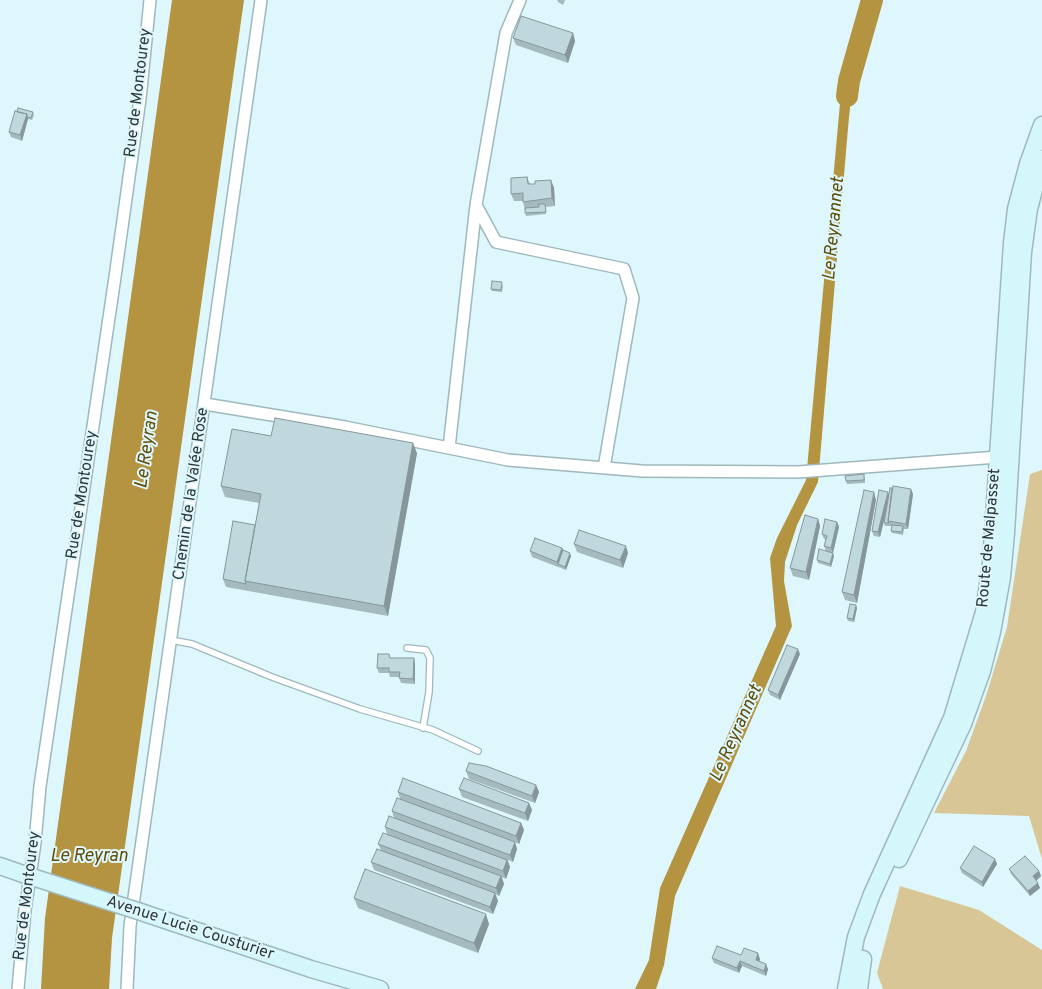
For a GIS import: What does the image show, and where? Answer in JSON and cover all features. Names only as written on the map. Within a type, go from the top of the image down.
[{"type":"main road","name":"Route de Malpasset","points":[[859,989],[868,936],[909,824],[952,718],[984,612],[1003,478],[1012,242],[1016,209],[1028,164],[1042,125]]},
{"type":"main road","name":"Route de Malpasset","points":[[1004,457],[1023,252],[1029,209],[1042,159]]},
{"type":"main road","name":"Route de Malpasset","points":[[846,989],[856,937],[872,894],[909,824]]},
{"type":"main road","name":"Avenue Lucie Cousturier","points":[[0,866],[311,969],[380,989]]},
{"type":"street","name":"Rue de Montourey","points":[[18,989],[25,910],[36,843],[40,786],[140,99],[150,0]]},
{"type":"street","name":"Chemin de la Valée Rose","points":[[127,989],[130,926],[261,0]]},
{"type":"street","points":[[449,448],[476,206],[506,32],[520,0]]},
{"type":"street","points":[[476,206],[496,242],[624,269],[633,298],[604,468]]},
{"type":"street","points":[[205,404],[345,427],[508,460],[642,471],[798,472],[1004,457]]},
{"type":"lane","points":[[171,640],[192,644],[272,677],[360,709],[424,728],[478,751]]},
{"type":"lane","points":[[407,648],[426,650],[430,658],[429,692],[424,728]]},
{"type":"shaded area","points":[[1042,470],[1042,859],[1029,816],[934,813],[966,751],[986,696],[1007,627],[1030,474]]},
{"type":"shaded area","points":[[900,886],[979,910],[1042,950],[1042,989],[883,989],[877,973]]},
{"type":"water","name":"Le Reyran","points":[[172,0],[244,0],[112,938],[109,989],[41,989],[45,918]]},
{"type":"water","name":"Le Reyrannet","points":[[850,66],[858,68],[853,77],[848,128],[818,482],[797,525],[785,562],[784,581],[792,626],[675,896],[664,965],[656,989],[635,989],[649,960],[660,888],[776,626],[770,558],[777,538],[806,480],[842,81]]},
{"type":"building","points":[[521,16],[573,33],[565,55],[513,38]]},
{"type":"building","points":[[18,108],[33,112],[31,118],[27,117],[27,114],[17,112]]},
{"type":"building","points":[[15,111],[27,114],[20,135],[9,132]]},
{"type":"building","points":[[527,177],[528,184],[535,184],[535,181],[551,180],[552,198],[523,202],[523,193],[511,194],[511,178]]},
{"type":"building","points":[[539,204],[545,204],[546,212],[525,213],[525,208],[539,207]]},
{"type":"building","points":[[492,281],[502,282],[501,290],[491,289]]},
{"type":"building","points":[[275,418],[413,443],[384,606],[245,581],[261,494],[221,486],[232,429],[271,436]]},
{"type":"building","points":[[864,474],[864,480],[846,481],[845,476]]},
{"type":"building","points":[[893,486],[911,489],[906,524],[888,521]]},
{"type":"building","points":[[890,488],[892,488],[889,523],[884,523]]},
{"type":"building","points":[[864,490],[874,492],[854,595],[842,592]]},
{"type":"building","points":[[879,490],[888,492],[878,532],[872,531]]},
{"type":"building","points":[[805,515],[818,519],[806,572],[790,568]]},
{"type":"building","points":[[825,519],[837,522],[831,548],[824,546],[827,536],[822,534]]},
{"type":"building","points":[[233,521],[255,525],[246,584],[223,579]]},
{"type":"building","points":[[892,525],[903,526],[902,532],[891,531]]},
{"type":"building","points":[[579,530],[626,546],[620,560],[574,544]]},
{"type":"building","points":[[535,538],[562,548],[557,562],[530,551]]},
{"type":"building","points":[[819,549],[833,553],[830,564],[817,560]]},
{"type":"building","points":[[563,550],[570,553],[565,567],[558,564]]},
{"type":"building","points":[[850,604],[856,605],[853,619],[847,618]]},
{"type":"building","points":[[787,645],[798,649],[778,695],[768,690]]},
{"type":"building","points":[[378,654],[389,654],[390,658],[414,658],[413,679],[399,678],[400,672],[389,672],[389,668],[377,668]]},
{"type":"building","points":[[469,763],[486,766],[536,785],[532,796],[466,771]]},
{"type":"building","points":[[403,778],[521,823],[516,836],[398,792]]},
{"type":"building","points":[[464,778],[529,803],[525,813],[459,789]]},
{"type":"building","points":[[397,798],[515,842],[510,855],[392,811]]},
{"type":"building","points":[[389,816],[507,860],[503,871],[385,827]]},
{"type":"building","points":[[383,833],[501,876],[496,888],[378,844]]},
{"type":"building","points":[[974,846],[995,859],[982,882],[960,868]]},
{"type":"building","points":[[377,849],[495,893],[490,907],[371,862]]},
{"type":"building","points":[[1025,856],[1039,871],[1033,876],[1038,883],[1028,891],[1009,869]]},
{"type":"building","points":[[365,869],[486,914],[474,943],[354,898]]},
{"type":"building","points":[[717,946],[741,955],[744,948],[758,953],[756,960],[766,964],[764,971],[740,961],[737,968],[712,958]]},
{"type":"waterway","name":"Le Reyrannet","points":[[847,96],[849,81],[872,0]]}]
